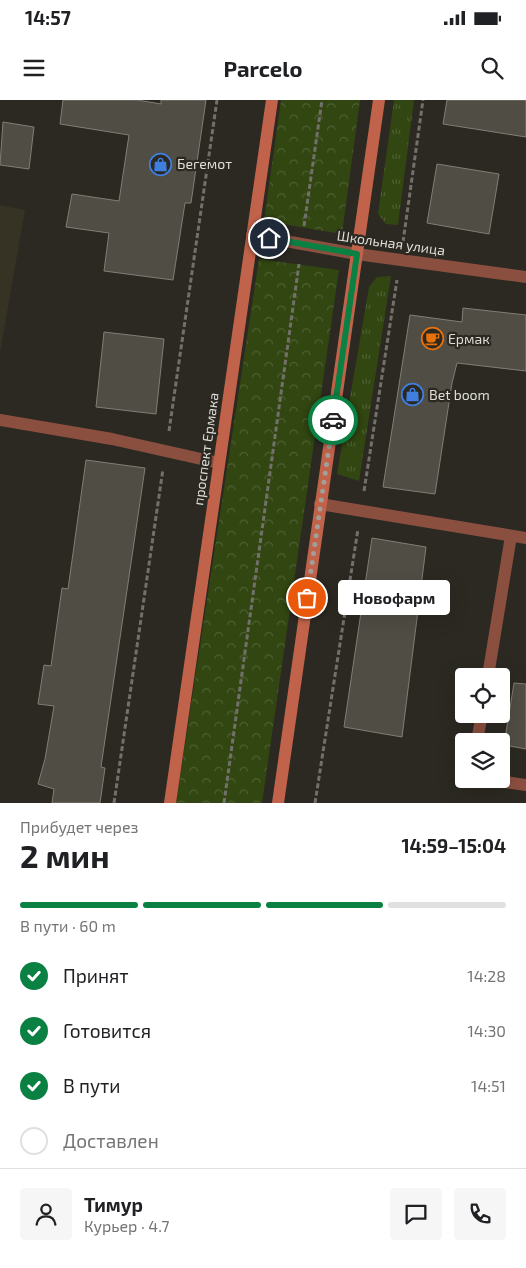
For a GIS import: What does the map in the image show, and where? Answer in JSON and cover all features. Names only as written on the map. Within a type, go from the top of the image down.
[{"type":"main road","name":"проспект Ермака","points":[[170,803],[272,100]]},
{"type":"main road","points":[[278,803],[379,100]]},
{"type":"street","name":"Школьная улица","points":[[252,235],[357,254],[526,277]]},
{"type":"street","points":[[0,420],[112,439],[219,463]]},
{"type":"street","points":[[320,504],[526,538]]},
{"type":"street","points":[[489,668],[511,536]]},
{"type":"street","points":[[510,783],[526,785]]},
{"type":"path","points":[[224,803],[322,100]]},
{"type":"path","points":[[315,803],[401,260],[423,100]]},
{"type":"shaded area","points":[[0,205],[25,210],[0,353]]},
{"type":"green space","points":[[281,100],[360,100],[342,234],[264,221]]},
{"type":"green space","points":[[394,100],[414,100],[398,225],[386,224],[378,214]]},
{"type":"green space","points":[[259,259],[339,270],[262,803],[176,803]]},
{"type":"green space","points":[[391,276],[359,481],[337,474],[369,287],[377,277]]},
{"type":"building","points":[[63,100],[137,100],[161,104],[161,100],[206,100],[191,203],[185,203],[173,280],[104,271],[109,233],[66,227],[72,194],[119,201],[129,135],[60,124]]},
{"type":"building","points":[[447,100],[526,100],[526,137],[443,124]]},
{"type":"building","points":[[3,122],[34,127],[29,169],[0,165]]},
{"type":"building","points":[[437,164],[499,174],[489,234],[427,223]]},
{"type":"building","points":[[463,308],[526,315],[526,371],[457,363],[452,383],[435,494],[383,487],[410,315],[462,322]]},
{"type":"building","points":[[104,332],[164,339],[156,414],[96,407]]},
{"type":"building","points":[[86,460],[145,468],[101,767],[105,768],[100,803],[52,803],[54,789],[38,784],[45,759],[54,706],[38,704],[44,665],[51,666],[62,588],[68,589]]},
{"type":"building","points":[[372,538],[426,547],[402,737],[344,727]]},
{"type":"building","points":[[514,683],[526,684],[526,749],[510,746],[510,733],[506,733],[508,723],[510,723],[510,708]]},
{"type":"way so far","points":[[307,598],[333,420]]},
{"type":"place","name":"Бегемот","points":[[161,164]]},
{"type":"place","name":"Ермак","points":[[432,339]]},
{"type":"place","name":"Bet boom","points":[[413,395]]},
{"type":"place","name":"Новофарм","points":[[307,598]]},
{"type":"route","points":[[269,238],[357,254],[333,420]]}]
